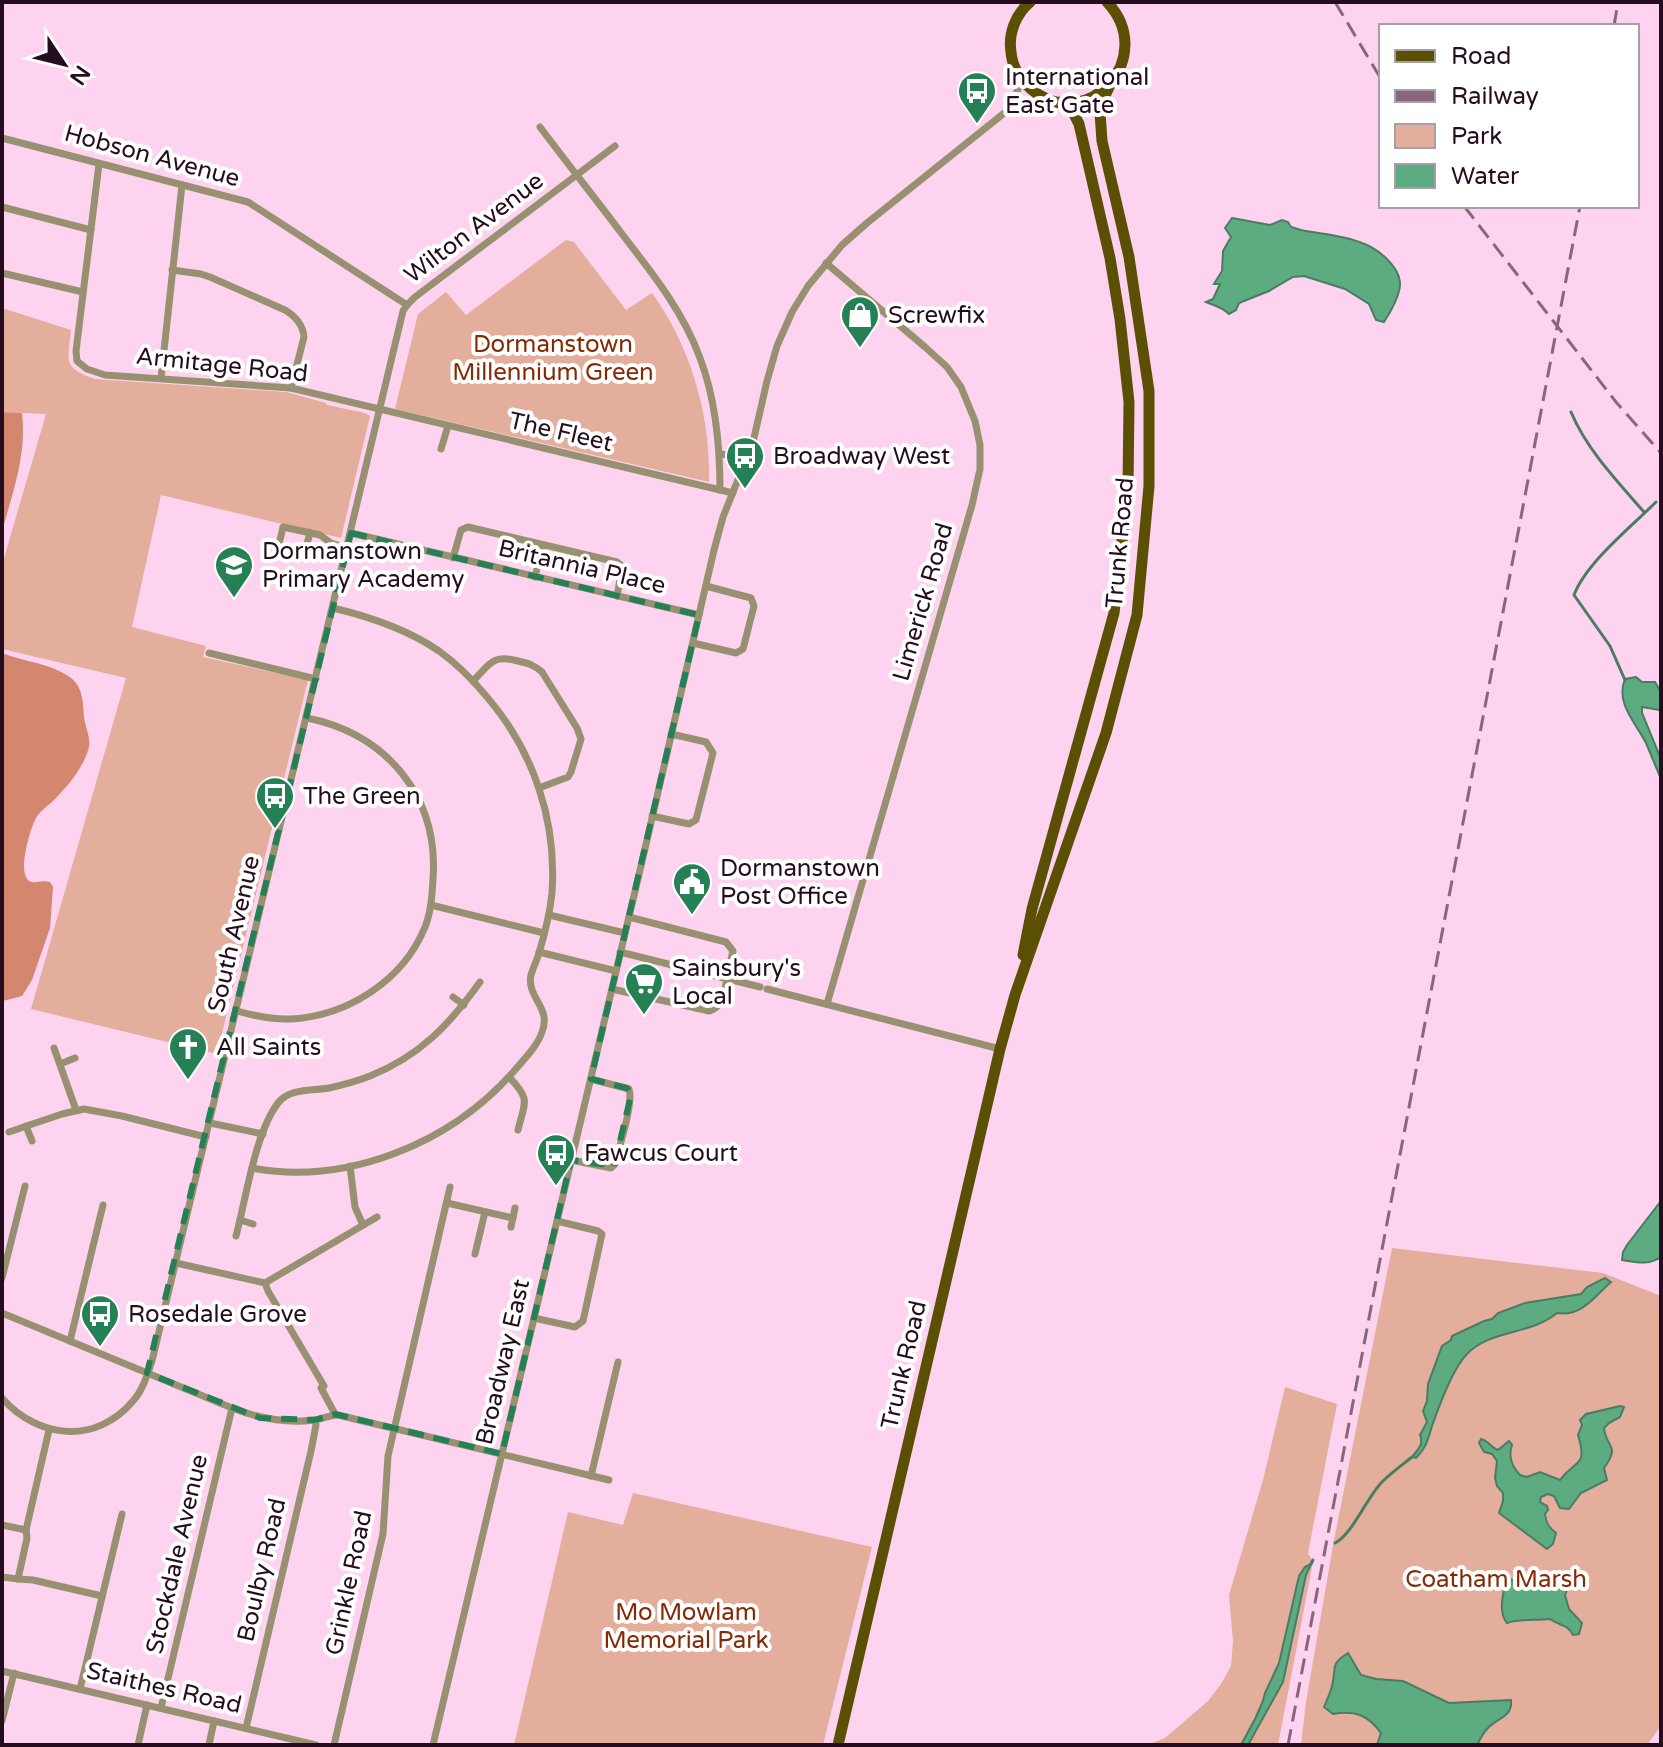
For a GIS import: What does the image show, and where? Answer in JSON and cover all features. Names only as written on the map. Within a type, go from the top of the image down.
[{"type":"main road","name":"Trunk Road","points":[[838,1745],[1000,1049],[1015,995],[1106,733],[1137,615],[1149,486],[1149,391],[1129,257],[1102,141],[1100,113],[1103,100],[1120,70],[1126,41],[1120,18],[1107,2]]},
{"type":"main road","points":[[1020,77],[1014,65],[1011,39],[1013,26],[1028,3]]},
{"type":"main road","name":"Trunk Road","points":[[1015,995],[1032,909],[1114,613],[1128,487],[1129,402],[1110,258],[1079,124],[1071,108],[1037,93],[1020,77]]},
{"type":"main road","points":[[1054,100],[1074,102],[1088,99],[1111,83]]},
{"type":"street","points":[[629,917],[726,942],[733,951],[721,1004],[717,1009],[709,1011],[612,989],[723,517],[748,457],[777,346],[801,297],[826,263],[867,223],[1008,110],[1019,87],[1020,77]]},
{"type":"street","points":[[1008,110],[1033,100],[1054,100]]},
{"type":"street","points":[[540,127],[658,280],[688,329],[706,377],[717,428],[720,490]]},
{"type":"street","name":"Hobson Avenue","points":[[2,138],[248,202],[407,305]]},
{"type":"street","name":"Wilton Avenue","points":[[380,410],[407,305],[615,146]]},
{"type":"street","points":[[2,273],[83,292],[99,164]]},
{"type":"street","points":[[161,378],[182,185]]},
{"type":"street","points":[[2,207],[91,230]]},
{"type":"street","name":"Limerick Road","points":[[826,263],[925,347],[956,378],[967,398],[980,445],[980,469],[972,505],[827,1004]]},
{"type":"street","points":[[172,270],[210,277],[293,315],[304,337],[291,388]]},
{"type":"street","name":"Armitage Road","points":[[83,292],[76,351],[77,361],[87,369],[105,375],[291,388],[380,410]]},
{"type":"street","name":"The Fleet","points":[[380,410],[733,493]]},
{"type":"street","name":"South Avenue","points":[[49,1430],[83,1430],[112,1420],[141,1390],[152,1361],[380,410]]},
{"type":"street","points":[[441,449],[448,426]]},
{"type":"street","points":[[720,454],[748,457]]},
{"type":"street","points":[[277,553],[283,527],[323,537],[347,548]]},
{"type":"street","points":[[453,558],[464,527],[543,545],[620,563],[622,569],[617,596]]},
{"type":"street","points":[[304,555],[310,533]]},
{"type":"street","name":"Britannia Place","points":[[351,533],[699,615]]},
{"type":"street","points":[[535,577],[543,545]]},
{"type":"street","points":[[693,643],[740,652],[754,606],[751,598],[706,586]]},
{"type":"street","points":[[252,1168],[290,1173],[329,1171],[392,1154],[443,1130],[473,1110],[509,1077],[543,1030],[543,1012],[530,983],[549,915],[551,845],[547,816],[527,757],[512,730],[473,681],[438,651],[375,619],[333,608]]},
{"type":"street","points":[[209,653],[316,679]]},
{"type":"street","points":[[473,681],[495,659],[504,657],[533,665],[542,672],[577,728],[581,739],[568,777],[539,788]]},
{"type":"street","points":[[237,1011],[263,1018],[300,1018],[328,1013],[355,1002],[381,985],[411,953],[424,929],[431,905],[433,844],[428,822],[409,783],[395,764],[362,739],[330,724],[307,718]]},
{"type":"street","points":[[652,816],[689,824],[696,820],[713,753],[706,742],[671,734]]},
{"type":"street","points":[[431,905],[544,933]]},
{"type":"street","points":[[549,915],[625,933]]},
{"type":"street","points":[[539,952],[616,971]]},
{"type":"street","points":[[620,952],[1000,1049]]},
{"type":"street","points":[[236,1236],[252,1168],[276,1106],[289,1094],[344,1084],[383,1070],[407,1057],[458,1014],[480,982]]},
{"type":"street","name":"Broadway East","points":[[433,1745],[612,989]]},
{"type":"street","points":[[453,997],[464,1005]]},
{"type":"street","points":[[54,1048],[76,1110]]},
{"type":"street","points":[[60,1064],[75,1058]]},
{"type":"street","points":[[509,1077],[522,1090],[525,1098],[518,1130]]},
{"type":"street","points":[[571,1160],[608,1169],[614,1166],[629,1106],[629,1089],[591,1079]]},
{"type":"street","points":[[9,1132],[76,1110],[99,1111],[206,1137]]},
{"type":"street","points":[[210,1123],[263,1134]]},
{"type":"street","points":[[26,1126],[32,1141]]},
{"type":"street","points":[[350,1166],[355,1207],[363,1225]]},
{"type":"street","points":[[2,1278],[25,1186]]},
{"type":"street","name":"Grinkle Road","points":[[334,1745],[383,1534],[388,1456],[450,1187]]},
{"type":"street","points":[[447,1203],[485,1212],[512,1223],[515,1208]]},
{"type":"street","points":[[70,1341],[103,1205]]},
{"type":"street","points":[[475,1254],[485,1212]]},
{"type":"street","points":[[176,1263],[265,1283],[377,1217]]},
{"type":"street","points":[[240,1220],[253,1224]]},
{"type":"street","points":[[534,1318],[575,1327],[581,1324],[603,1237],[598,1231],[557,1221]]},
{"type":"street","points":[[265,1283],[324,1386],[321,1388],[335,1414]]},
{"type":"street","points":[[2,1313],[232,1408],[271,1420],[315,1420],[335,1414],[609,1480]]},
{"type":"street","points":[[591,1476],[618,1362]]},
{"type":"street","points":[[2,1398],[22,1418],[49,1430],[18,1579]]},
{"type":"street","name":"Stockdale Avenue","points":[[161,1708],[232,1408]]},
{"type":"street","name":"Boulby Road","points":[[246,1728],[311,1451],[315,1420]]},
{"type":"street","points":[[80,1689],[122,1514]]},
{"type":"street","points":[[2,1525],[26,1530]]},
{"type":"street","points":[[2,1577],[33,1580],[102,1596]]},
{"type":"street","name":"Staithes Road","points":[[2,1671],[246,1728],[282,1741],[316,1745]]},
{"type":"street","points":[[2,1721],[14,1673]]},
{"type":"street","points":[[138,1745],[147,1705]]},
{"type":"street","points":[[209,1745],[214,1721]]},
{"type":"highlighted area","points":[[351,533],[699,615],[591,1079],[627,1088],[631,1095],[614,1166],[571,1160],[502,1454],[335,1414],[315,1420],[260,1418],[147,1373]]},
{"type":"green space","name":"Dormanstown Millennium Green","points":[[566,240],[574,242],[626,310],[652,293],[666,314],[696,383],[706,432],[709,482],[395,409],[418,314],[446,292],[466,315]]},
{"type":"green space","points":[[2,308],[71,330],[69,356],[72,367],[95,379],[286,392],[370,416],[341,538],[161,495],[132,627],[206,646],[203,657],[308,680],[217,1054],[31,1009],[126,678],[2,649],[2,565],[46,414],[2,412]]},
{"type":"green space","name":"Coatham Marsh","points":[[1392,1248],[1603,1273],[1661,1296],[1661,1726],[1647,1745],[1301,1745],[1334,1540]]},
{"type":"green space","points":[[1285,1387],[1337,1404],[1308,1553],[1313,1562],[1278,1745],[1146,1745],[1165,1738],[1208,1701],[1231,1666],[1233,1641],[1229,1595],[1263,1480]]},
{"type":"green space","name":"Mo Mowlam Memorial Park","points":[[633,1493],[872,1547],[823,1745],[514,1745],[568,1512],[623,1525]]},
{"type":"shaded area","points":[[2,412],[22,413],[23,443],[2,531]]},
{"type":"shaded area","points":[[2,653],[55,669],[71,678],[82,696],[89,736],[83,763],[58,796],[38,815],[27,843],[24,864],[27,879],[50,882],[53,887],[50,928],[32,980],[22,996],[3,1001]]},
{"type":"water","points":[[1232,218],[1270,225],[1282,220],[1291,227],[1347,238],[1374,249],[1391,264],[1400,282],[1397,298],[1384,322],[1376,320],[1369,304],[1345,289],[1304,276],[1293,277],[1239,303],[1236,310],[1229,314],[1206,302],[1213,299],[1220,284],[1214,284],[1222,271],[1223,251],[1231,237],[1225,228]]},
{"type":"water","points":[[1636,677],[1642,682],[1655,682],[1661,692],[1660,710],[1642,707],[1642,713],[1661,759],[1661,779],[1625,705],[1625,679]]},
{"type":"water","points":[[1661,1201],[1661,1257],[1647,1262],[1622,1260],[1627,1245]]},
{"type":"water","points":[[1605,1278],[1611,1282],[1581,1309],[1557,1313],[1535,1325],[1488,1340],[1467,1354],[1447,1388],[1428,1440],[1416,1458],[1412,1457],[1420,1447],[1420,1435],[1427,1422],[1423,1411],[1428,1384],[1442,1346],[1452,1336],[1525,1303],[1581,1294],[1587,1287]]},
{"type":"water","points":[[1624,1407],[1620,1417],[1604,1428],[1612,1451],[1604,1468],[1607,1480],[1581,1493],[1569,1509],[1560,1508],[1554,1496],[1548,1494],[1541,1497],[1540,1502],[1548,1510],[1545,1514],[1547,1523],[1556,1533],[1553,1544],[1547,1549],[1499,1513],[1503,1493],[1495,1478],[1497,1461],[1492,1454],[1484,1452],[1479,1443],[1481,1439],[1498,1450],[1509,1441],[1512,1461],[1520,1475],[1527,1477],[1540,1472],[1560,1480],[1581,1458],[1580,1420],[1586,1414]]},
{"type":"water","points":[[1311,1564],[1283,1682],[1248,1745],[1241,1745],[1279,1663],[1299,1576]]},
{"type":"water","points":[[1507,1576],[1529,1588],[1565,1585],[1569,1609],[1582,1623],[1579,1634],[1573,1635],[1566,1627],[1550,1619],[1507,1623],[1502,1607]]},
{"type":"water","points":[[1348,1653],[1361,1675],[1403,1681],[1449,1703],[1511,1700],[1510,1710],[1488,1728],[1477,1745],[1377,1745],[1381,1733],[1366,1718],[1348,1713],[1333,1714],[1324,1707],[1332,1688],[1335,1665]]},
{"type":"waterway","points":[[1571,412],[1594,452],[1644,512]]},
{"type":"waterway","points":[[1625,680],[1610,646],[1574,595],[1588,570],[1656,502]]},
{"type":"waterway","points":[[1335,1543],[1347,1532],[1382,1482],[1412,1457]]},
{"type":"waterway","points":[[1311,1564],[1313,1560]]},
{"type":"railway","points":[[1335,2],[1379,76]]},
{"type":"railway","points":[[1614,24],[1618,2]]},
{"type":"railway","points":[[1466,208],[1616,402],[1661,453]]},
{"type":"railway","points":[[1288,1745],[1580,208]]},
{"type":"place","name":"International East Gate","points":[[977,125]]},
{"type":"place","name":"Screwfix","points":[[860,349]]},
{"type":"place","name":"Broadway West","points":[[745,490]]},
{"type":"place","name":"Dormanstown Primary Academy","points":[[234,599]]},
{"type":"place","name":"The Green","points":[[275,830]]},
{"type":"place","name":"Dormanstown Post Office","points":[[692,916]]},
{"type":"place","name":"Sainsbury's Local","points":[[644,1016]]},
{"type":"place","name":"All Saints","points":[[188,1081]]},
{"type":"place","name":"Fawcus Court","points":[[556,1187]]},
{"type":"place","name":"Rosedale Grove","points":[[100,1348]]}]
